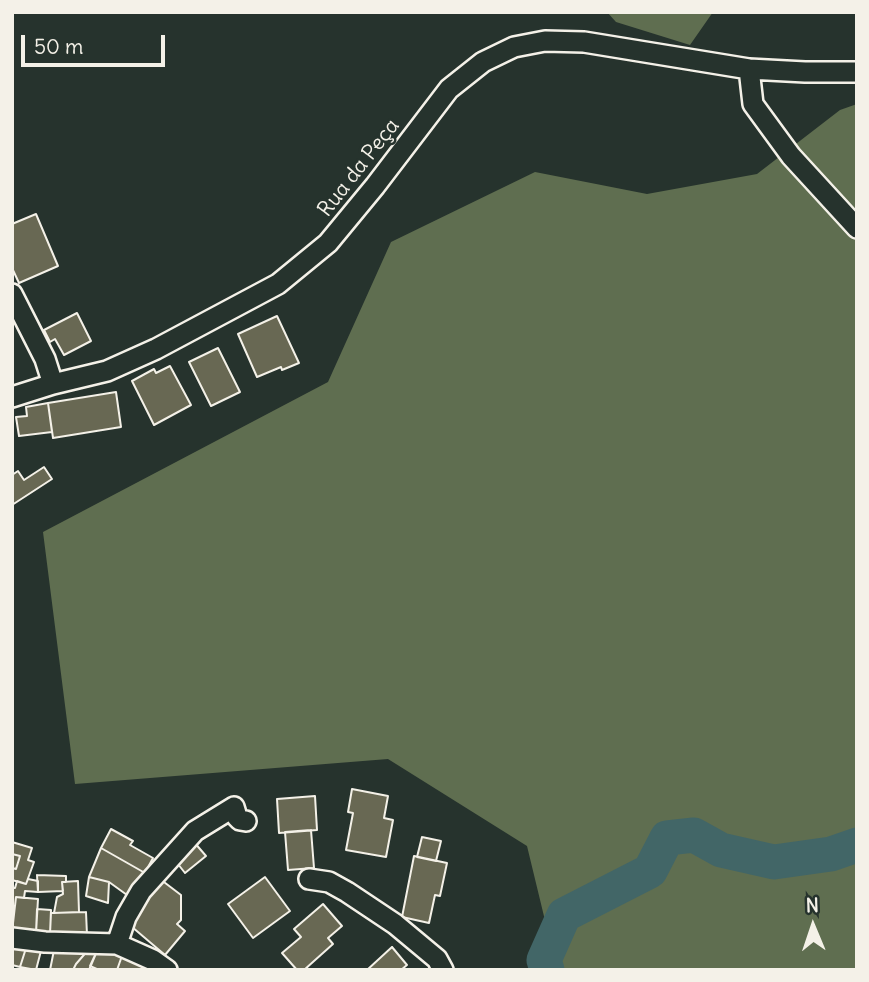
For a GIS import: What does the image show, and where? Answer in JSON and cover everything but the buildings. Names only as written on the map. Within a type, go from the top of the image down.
[{"type":"street","name":"Rua da Peça","points":[[12,397],[107,371],[156,349],[278,284],[328,243],[449,89],[482,62],[514,47],[545,41],[584,42],[749,69],[857,72]]},
{"type":"street","points":[[749,69],[753,104],[791,156],[857,228]]},
{"type":"street","points":[[12,294],[46,359],[53,384]]},
{"type":"street","points":[[117,943],[126,917],[141,891],[195,831],[234,807],[237,817],[246,821]]},
{"type":"street","points":[[309,879],[329,882],[395,924],[437,959],[443,970]]},
{"type":"street","points":[[12,938],[45,942],[117,943],[153,960],[167,970]]},
{"type":"green space","points":[[607,12],[713,12],[690,45],[616,22]]},
{"type":"green space","points":[[857,104],[857,970],[557,970],[527,846],[388,759],[75,784],[43,532],[328,382],[391,242],[535,172],[647,194],[757,174],[840,110]]},
{"type":"waterway","points":[[547,970],[544,960],[564,915],[650,871],[667,838],[694,835],[721,850],[774,862],[831,854],[857,845]]}]
